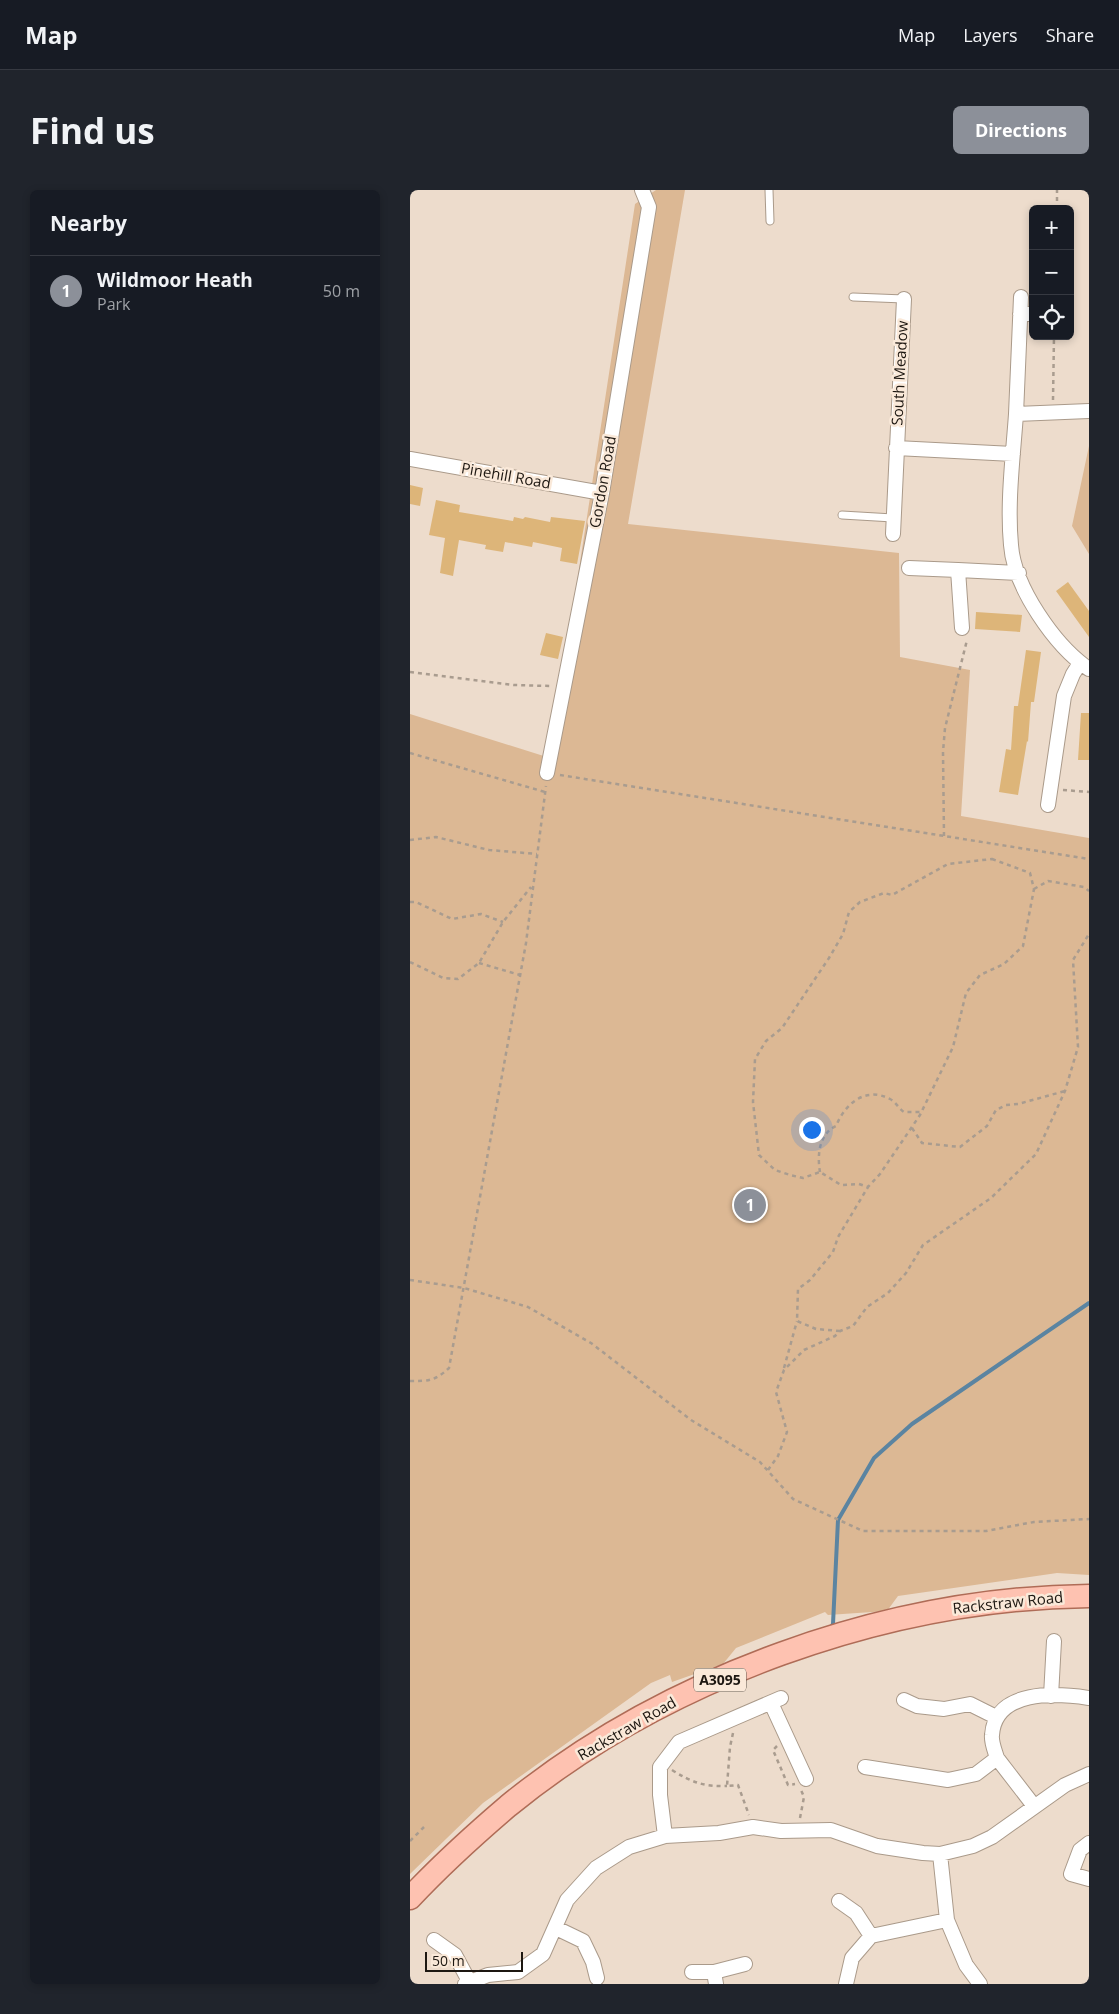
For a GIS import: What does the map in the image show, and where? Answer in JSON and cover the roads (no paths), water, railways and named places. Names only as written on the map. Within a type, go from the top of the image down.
[{"type":"main road","name":"Rackstraw Road","points":[[410,1898],[460,1849],[509,1806],[567,1763],[624,1728],[734,1673],[840,1634],[939,1611],[1023,1599],[1089,1596]]},
{"type":"street","name":"Gordon Road","points":[[547,773],[602,494],[649,207],[642,190]]},
{"type":"street","points":[[1020,297],[1026,314],[1016,414],[1010,516],[1011,547],[1018,573],[1029,599],[1053,636],[1085,666],[1073,674],[1064,696],[1048,805]]},
{"type":"street","name":"South Meadow","points":[[893,534],[904,299]]},
{"type":"street","points":[[1016,414],[1089,411]]},
{"type":"street","points":[[896,448],[1014,454]]},
{"type":"street","name":"Pinehill Road","points":[[410,459],[602,494]]},
{"type":"street","points":[[909,568],[1018,573]]},
{"type":"street","points":[[958,570],[965,630]]},
{"type":"street","points":[[1051,1696],[1054,1641]]},
{"type":"street","points":[[1034,1806],[997,1758],[991,1736],[996,1717],[1014,1701],[1036,1696],[1089,1698]]},
{"type":"street","points":[[904,1700],[918,1706],[944,1709],[970,1704],[996,1717]]},
{"type":"street","points":[[665,1836],[660,1795],[660,1767],[679,1742],[776,1701],[806,1779]]},
{"type":"street","points":[[865,1767],[948,1780],[976,1774],[997,1758]]},
{"type":"street","points":[[434,1940],[455,1955],[467,1982],[488,1975],[518,1972],[543,1954],[567,1900],[596,1868],[629,1847],[665,1836],[719,1832],[753,1827],[781,1831],[831,1830],[877,1846],[940,1854],[973,1846],[992,1837],[1065,1785],[1089,1774]]},
{"type":"street","points":[[1089,1843],[1080,1850],[1071,1874],[1089,1879]]},
{"type":"street","points":[[940,1854],[947,1920],[966,1965],[980,1984]]},
{"type":"street","points":[[839,1901],[856,1913],[871,1936]]},
{"type":"street","points":[[846,1984],[852,1958],[871,1936],[947,1920]]},
{"type":"street","points":[[556,1928],[582,1941],[593,1962],[597,1978]]},
{"type":"street","points":[[692,1972],[715,1978],[745,1964]]},
{"type":"lane","points":[[770,190],[770,221]]},
{"type":"lane","points":[[853,297],[904,299]]},
{"type":"lane","points":[[842,515],[894,518]]},
{"type":"waterway","points":[[831,1627],[833,1624],[838,1520],[874,1458],[912,1424],[1089,1303]]},
{"type":"place","name":"Wildmoor Heath","points":[[750,1205]]}]
